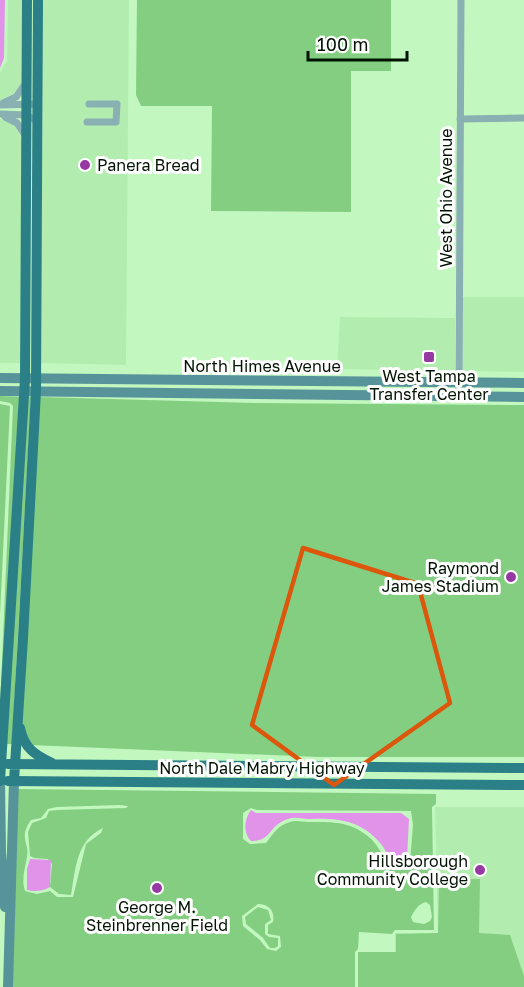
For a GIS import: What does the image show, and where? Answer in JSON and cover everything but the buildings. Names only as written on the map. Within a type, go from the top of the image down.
[{"type":"main road","points":[[14,781],[28,538],[30,379],[26,138],[27,0]]},
{"type":"main road","points":[[30,379],[38,122],[38,0]]},
{"type":"main road","points":[[0,781],[8,637],[30,391]]},
{"type":"main road","points":[[18,722],[25,744],[30,750],[56,765]]},
{"type":"main road","name":"North Dale Mabry Highway","points":[[0,764],[524,768]]},
{"type":"main road","points":[[419,784],[420,767]]},
{"type":"main road","name":"North Dale Mabry Highway","points":[[0,781],[524,785]]},
{"type":"street","name":"West Ohio Avenue","points":[[459,396],[461,0]]},
{"type":"street","points":[[0,105],[16,97],[26,81]]},
{"type":"street","points":[[0,115],[26,110],[38,104]]},
{"type":"street","points":[[87,122],[116,122],[117,104],[89,104]]},
{"type":"street","points":[[0,105],[26,110],[38,122]]},
{"type":"street","points":[[0,115],[16,123],[26,138]]},
{"type":"street","points":[[460,119],[524,118]]},
{"type":"street","name":"North Himes Avenue","points":[[0,378],[524,384]]},
{"type":"street","points":[[306,382],[306,394]]},
{"type":"street","name":"North Himes Avenue","points":[[0,391],[524,397]]},
{"type":"street","points":[[0,781],[4,936],[8,987]]},
{"type":"street","points":[[4,936],[12,890],[14,781]]},
{"type":"highlighted area","points":[[303,548],[418,584],[450,703],[334,785],[252,725]]},
{"type":"shaded area","points":[[0,0],[5,0],[4,58],[0,68]]},
{"type":"shaded area","points":[[8,0],[23,0],[23,81],[13,94],[0,100],[0,73],[7,61]]},
{"type":"shaded area","points":[[42,0],[129,0],[126,365],[39,363],[43,122]]},
{"type":"shaded area","points":[[137,0],[391,0],[391,71],[351,71],[351,212],[211,211],[212,106],[141,106],[136,95]]},
{"type":"shaded area","points":[[0,119],[14,125],[22,139],[21,363],[0,363]]},
{"type":"shaded area","points":[[463,297],[524,297],[524,372],[463,371]]},
{"type":"shaded area","points":[[340,317],[455,318],[455,371],[337,369]]},
{"type":"shaded area","points":[[0,396],[20,397],[0,708],[13,406],[0,401]]},
{"type":"shaded area","points":[[27,397],[31,397],[12,744],[6,744]]},
{"type":"shaded area","points":[[39,397],[255,403],[524,405],[524,757],[318,757],[30,745],[22,722]]},
{"type":"shaded area","points":[[0,404],[10,406],[0,615]]},
{"type":"shaded area","points":[[17,789],[436,794],[436,804],[432,807],[434,930],[395,930],[392,934],[359,932],[358,949],[355,952],[355,987],[11,987]],"holes":[[[128,806],[126,808],[49,811],[46,818],[32,823],[28,832],[30,856],[48,859],[52,864],[50,887],[59,894],[71,895],[76,865],[82,848],[94,833],[103,828],[101,833],[86,844],[73,897],[57,897],[50,891],[37,894],[25,891],[23,882],[28,852],[25,836],[27,826],[31,820],[41,818],[48,809]],[[251,808],[257,810],[411,811],[413,825],[410,862],[400,868],[394,867],[363,832],[348,825],[333,823],[297,821],[286,823],[266,843],[250,844],[243,839],[243,813]],[[423,903],[430,905],[432,917],[430,921],[424,924],[413,922],[411,917]],[[258,904],[268,907],[272,911],[273,918],[273,922],[268,925],[268,934],[280,936],[281,947],[276,951],[267,949],[243,926],[242,916]]]},
{"type":"shaded area","name":"Hillsborough Community College","points":[[435,807],[524,807],[524,987],[358,987],[358,952],[395,952],[395,933],[438,933]]},
{"type":"shaded area","points":[[251,810],[256,813],[401,813],[409,819],[407,859],[401,864],[393,863],[374,836],[358,826],[340,820],[291,818],[276,825],[263,839],[251,841],[245,826]]},
{"type":"shaded area","points":[[30,859],[51,860],[50,887],[39,891],[27,890],[27,869]]},
{"type":"shaded area","points":[[480,879],[479,933],[510,935],[524,976],[524,987],[358,987],[358,952],[396,952],[396,934],[438,933],[439,880]]},
{"type":"shaded area","points":[[258,907],[268,910],[271,920],[265,924],[265,934],[278,938],[278,946],[275,948],[270,948],[263,938],[246,924],[245,917]]},
{"type":"place","name":"Panera Bread","points":[[85,165]]},
{"type":"place","name":"West Tampa Transfer Center","points":[[429,357]]},
{"type":"place","name":"Raymond James Stadium","points":[[511,577]]},
{"type":"place","name":"Hillsborough Community College","points":[[480,870]]},
{"type":"place","name":"George M. Steinbrenner Field","points":[[157,888]]}]
